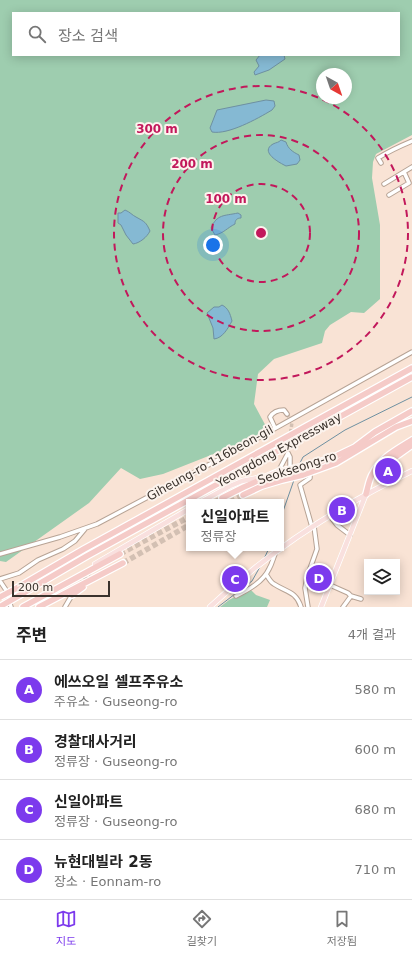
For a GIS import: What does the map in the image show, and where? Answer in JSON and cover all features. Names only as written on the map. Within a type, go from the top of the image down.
[{"type":"highway","name":"Yeongdong Expressway","points":[[0,597],[412,368]]},
{"type":"highway","name":"Yeongdong Expressway","points":[[190,499],[412,377]]},
{"type":"highway","name":"Seokseong-ro","points":[[222,498],[267,476],[332,458],[355,447],[375,432],[412,411]]},
{"type":"highway","name":"Seokseong-ro","points":[[243,495],[262,486],[310,473],[336,463],[396,427],[412,421]]},
{"type":"highway","points":[[366,494],[370,477],[376,467],[384,459],[412,440]]},
{"type":"highway","points":[[366,494],[376,473],[384,464],[412,445]]},
{"type":"highway","name":"Yeongdong Expressway","points":[[0,606],[186,501]]},
{"type":"highway","points":[[23,607],[120,554]]},
{"type":"highway","points":[[39,607],[123,564],[82,587],[72,595]]},
{"type":"main road","points":[[284,548],[313,527],[366,494],[412,471]]},
{"type":"main road","points":[[206,499],[242,481],[267,476]]},
{"type":"main road","points":[[321,607],[366,494]]},
{"type":"main road","points":[[95,564],[186,511]]},
{"type":"main road","points":[[210,607],[228,590],[279,551]]},
{"type":"street","points":[[381,163],[378,158],[394,148],[412,141]]},
{"type":"street","points":[[384,184],[412,167]]},
{"type":"street","points":[[389,195],[409,183],[404,172]]},
{"type":"street","name":"Giheung-ro 116beon-gil","points":[[0,554],[72,533],[97,524],[412,352]]},
{"type":"street","points":[[275,428],[270,417],[272,414],[284,410],[286,414]]},
{"type":"street","points":[[280,472],[288,454],[290,457],[290,466],[292,468]]},
{"type":"street","points":[[308,607],[305,588],[307,577],[317,549],[313,527],[300,485],[310,478],[310,473]]},
{"type":"street","points":[[330,516],[337,525],[350,535]]},
{"type":"street","points":[[12,607],[6,590],[0,580],[18,574],[38,560],[75,542],[86,528]]},
{"type":"street","points":[[72,533],[78,536],[75,542]]},
{"type":"street","points":[[236,596],[250,589],[266,574],[275,554]]},
{"type":"street","points":[[266,574],[272,583],[293,594],[298,600],[300,607]]},
{"type":"street","points":[[330,585],[348,593],[351,596],[361,599]]},
{"type":"street","points":[[65,607],[72,595]]},
{"type":"street","points":[[343,607],[351,596]]},
{"type":"green space","points":[[0,0],[412,0],[412,135],[376,154],[373,162],[372,178],[380,225],[380,299],[364,313],[351,312],[330,325],[325,331],[322,343],[274,359],[258,374],[254,404],[269,432],[163,474],[140,479],[121,468],[89,503],[6,562],[0,561]]},
{"type":"green space","points":[[250,589],[256,595],[270,600],[267,607],[220,607],[229,600]]},
{"type":"water","points":[[259,56],[284,56],[285,59],[269,70],[255,75],[254,72],[259,66],[256,60]]},
{"type":"water","points":[[266,100],[274,101],[275,106],[272,110],[251,122],[234,129],[212,132],[210,128],[217,110]]},
{"type":"water","points":[[281,140],[286,142],[291,150],[299,155],[300,160],[297,164],[286,166],[269,154],[269,147]]},
{"type":"water","points":[[125,210],[145,222],[150,231],[143,239],[133,244],[121,225],[118,223],[118,213]]},
{"type":"water","points":[[238,213],[241,215],[241,218],[238,218],[235,221],[235,224],[223,232],[215,235],[211,228],[213,223],[218,218],[225,215]]},
{"type":"water","points":[[222,305],[228,311],[232,321],[223,335],[214,339],[213,328],[207,313],[214,307],[219,307]]},
{"type":"waterway","points":[[299,465],[303,457],[345,430],[412,397]]},
{"type":"waterway","points":[[284,508],[294,480]]},
{"type":"waterway","points":[[264,559],[268,551]]},
{"type":"waterway","points":[[218,607],[252,581],[261,565]]},
{"type":"tunnel","points":[[287,414],[292,422],[288,453]]},
{"type":"tunnel","points":[[236,499],[243,495]]},
{"type":"tunnel","points":[[120,554],[186,519]]},
{"type":"tunnel","points":[[123,563],[186,527]]},
{"type":"tunnel","points":[[80,585],[90,572]]},
{"type":"place","name":"에쓰오일 셀프주유소","points":[[388,471]]},
{"type":"place","name":"경찰대사거리","points":[[342,510]]},
{"type":"place","name":"뉴현대빌라 2동","points":[[319,578]]},
{"type":"place","name":"신일아파트","points":[[235,579]]}]
